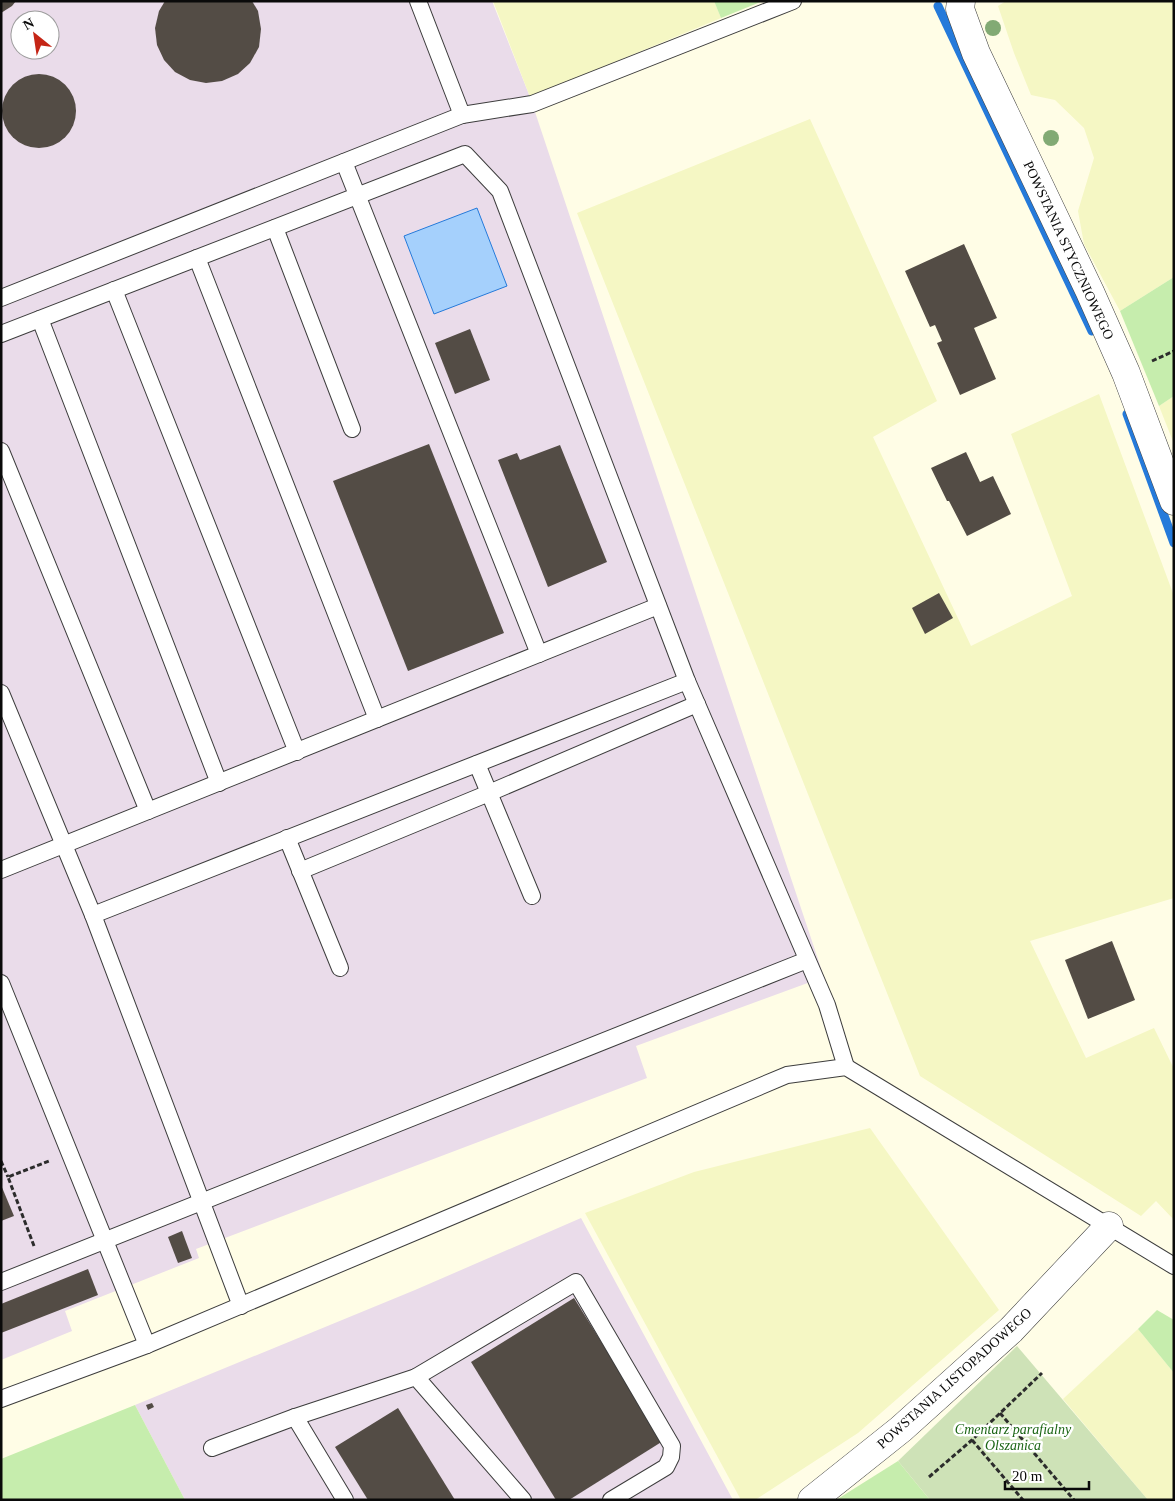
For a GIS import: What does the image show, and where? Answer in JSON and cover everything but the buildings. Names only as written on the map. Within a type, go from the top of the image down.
[{"type":"street","name":"POWSTANIA STYCZNIOWEGO","points":[[961,1],[960,9],[976,53],[1090,292],[1122,364],[1174,501]]},
{"type":"street","name":"POWSTANIA LISTOPADOWEGO","points":[[812,1500],[901,1430],[1011,1330],[1109,1226]]},
{"type":"lane","points":[[418,1],[462,115]]},
{"type":"lane","points":[[1,298],[462,115],[532,104],[793,1]]},
{"type":"lane","points":[[1,334],[465,154],[500,191],[687,681],[828,1005],[846,1067]]},
{"type":"lane","points":[[344,162],[539,654]]},
{"type":"lane","points":[[275,228],[352,428]]},
{"type":"lane","points":[[197,258],[377,719]]},
{"type":"lane","points":[[114,290],[297,752]]},
{"type":"lane","points":[[40,319],[219,783]]},
{"type":"lane","points":[[1,451],[148,811]]},
{"type":"lane","points":[[1,870],[658,606]]},
{"type":"lane","points":[[93,915],[687,681]]},
{"type":"lane","points":[[1,693],[93,915],[242,1306]]},
{"type":"lane","points":[[300,871],[697,704]]},
{"type":"lane","points":[[477,764],[532,896]]},
{"type":"lane","points":[[287,838],[340,968]]},
{"type":"lane","points":[[1,1282],[807,960]]},
{"type":"lane","points":[[1,983],[147,1345]]},
{"type":"lane","points":[[1,1399],[147,1345],[242,1306],[787,1075],[846,1067],[1174,1266]]},
{"type":"lane","points":[[212,1448],[296,1417],[416,1378],[576,1282],[672,1446],[671,1457],[666,1467],[611,1500]]},
{"type":"lane","points":[[416,1378],[524,1500]]},
{"type":"lane","points":[[296,1417],[345,1500]]},
{"type":"path","points":[[8,1178],[70,1153]]},
{"type":"path","points":[[1,1161],[42,1265]]},
{"type":"path","points":[[929,1477],[972,1440],[1042,1373]]},
{"type":"path","points":[[1000,1413],[1074,1500]]},
{"type":"path","points":[[972,1440],[1023,1500]]},
{"type":"shaded area","points":[[1,1],[492,1],[530,97],[824,977],[636,1046],[647,1078],[196,1249],[199,1258],[65,1311],[72,1331],[1,1360]]},
{"type":"shaded area","points":[[581,1218],[733,1500],[185,1500],[135,1405],[415,1290]]},
{"type":"green space","points":[[493,1],[714,1],[721,18],[530,97]]},
{"type":"green space","points":[[714,1],[763,1],[721,18]]},
{"type":"green space","points":[[1006,1],[1174,1],[1174,277],[1120,311],[1084,244],[1078,211],[1094,158],[1084,128],[1055,100],[1031,95],[998,6]]},
{"type":"green space","points":[[810,119],[937,401],[873,437],[971,646],[1072,596],[1011,434],[1099,394],[1174,596],[1174,898],[1030,941],[1086,1058],[1154,1028],[1174,1069],[1174,1220],[1156,1201],[1141,1216],[920,1076],[577,213]]},
{"type":"green space","points":[[1174,277],[1174,396],[1159,406],[1120,311]]},
{"type":"green space","points":[[1174,396],[1174,444],[1159,406]]},
{"type":"green space","points":[[870,1128],[999,1310],[858,1433],[755,1500],[741,1500],[585,1213],[694,1172]]},
{"type":"green space","points":[[1157,1310],[1174,1320],[1174,1373],[1138,1329]]},
{"type":"green space","points":[[1138,1329],[1174,1373],[1174,1500],[1148,1500],[1063,1399]]},
{"type":"green space","name":"Cmentarz parafialny Olszanica","points":[[1017,1346],[1148,1500],[930,1500],[898,1461]]},
{"type":"green space","points":[[135,1405],[185,1500],[1,1500],[1,1459]]},
{"type":"green space","points":[[898,1461],[930,1500],[836,1500]]},
{"type":"water","points":[[477,208],[507,286],[434,314],[404,236]]},
{"type":"waterway","points":[[938,6],[1092,331]]},
{"type":"waterway","points":[[1127,414],[1174,543]]}]
